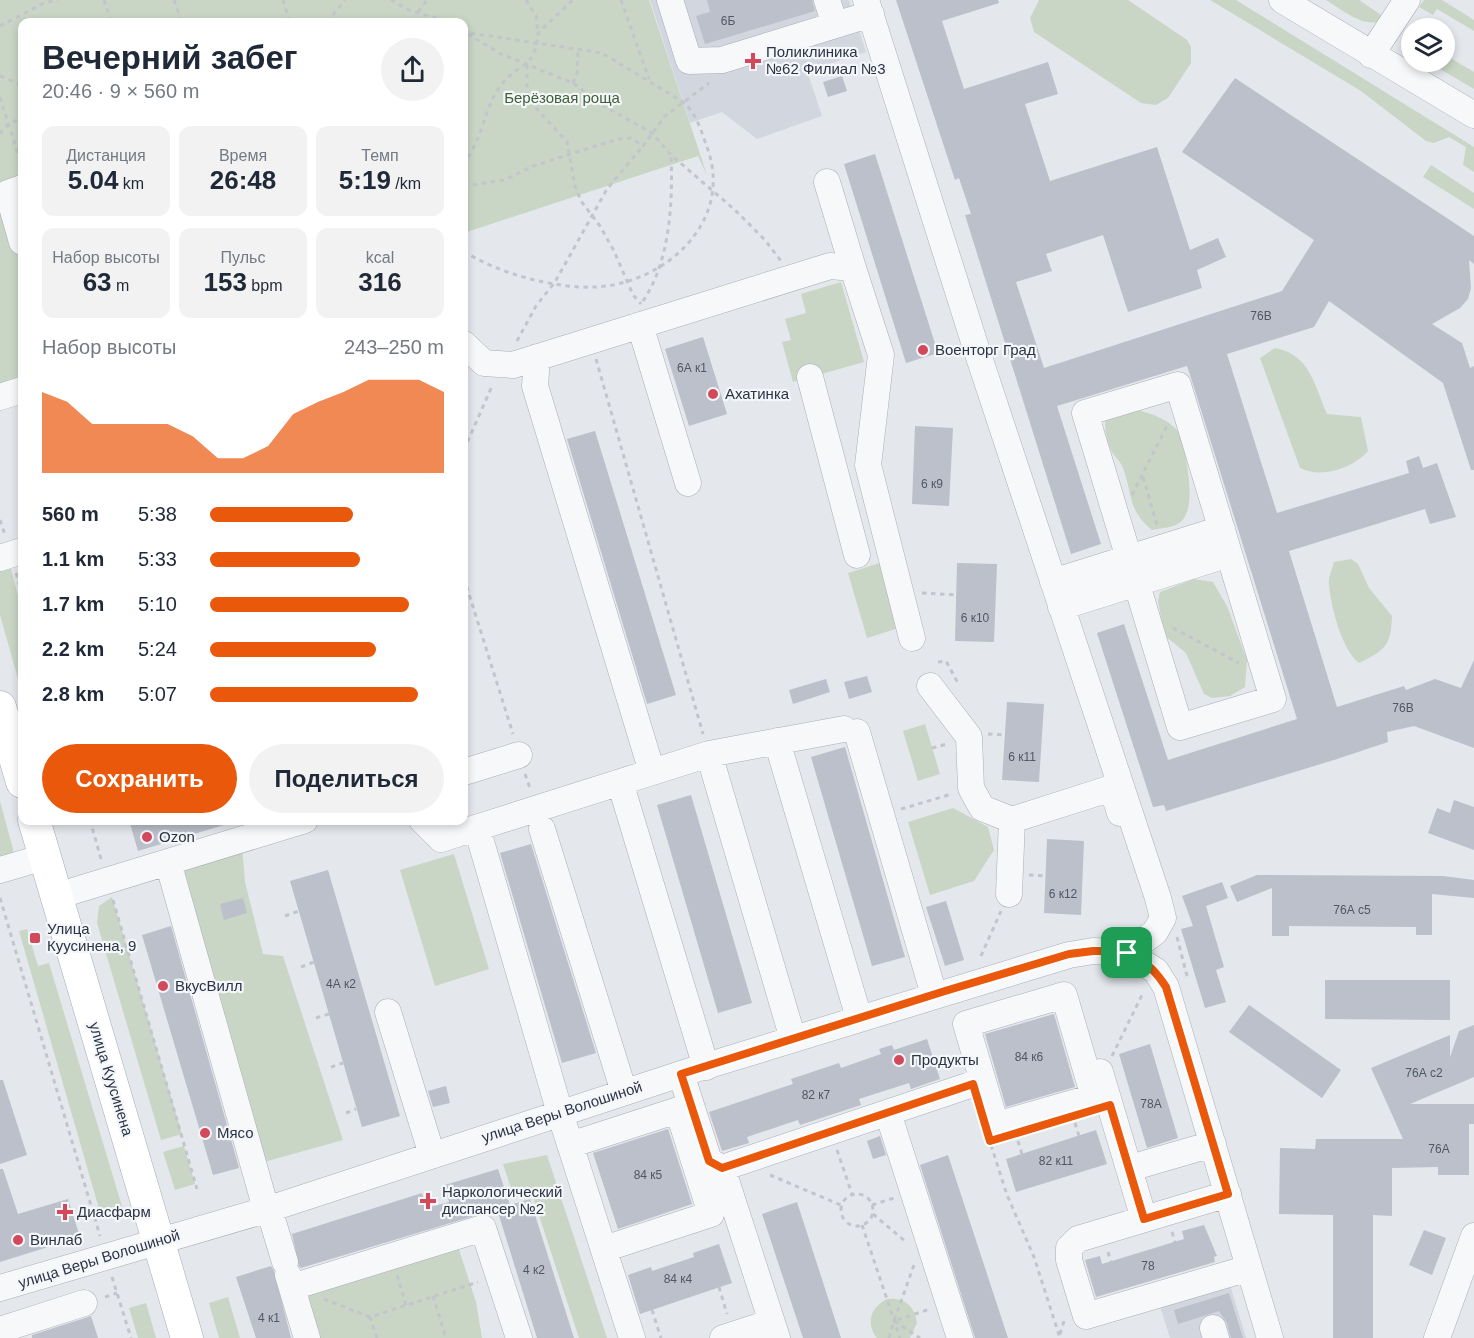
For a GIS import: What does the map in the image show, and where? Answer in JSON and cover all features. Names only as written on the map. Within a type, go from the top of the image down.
[{"type":"main road","points":[[0,707],[18,748]]},
{"type":"main road","name":"улица Куусинена","points":[[35,825],[187,1338]]},
{"type":"street","points":[[670,0],[690,61],[722,60],[835,25],[868,7],[1061,607],[1158,898],[1163,918],[1155,932],[1127,953],[1156,971],[1166,987],[1270,1338]]},
{"type":"street","points":[[827,0],[835,25]]},
{"type":"street","points":[[1282,0],[1474,115]]},
{"type":"street","points":[[1371,55],[1407,0]]},
{"type":"street","points":[[827,182],[881,355],[868,465],[912,638]]},
{"type":"street","points":[[18,189],[8,193],[18,228]]},
{"type":"street","points":[[468,348],[484,363],[513,364],[591,340],[643,317],[830,266],[853,268]]},
{"type":"street","points":[[643,317],[688,483]]},
{"type":"street","points":[[537,357],[535,386],[652,772]]},
{"type":"street","points":[[810,377],[855,546],[884,530]]},
{"type":"street","points":[[1178,385],[1181,394],[1273,699],[1180,727],[1085,413],[1178,385]]},
{"type":"street","points":[[0,397],[18,391]]},
{"type":"street","points":[[1053,582],[1222,529]]},
{"type":"street","points":[[0,558],[18,552]]},
{"type":"street","points":[[1061,607],[1229,554]]},
{"type":"street","points":[[930,686],[969,737],[971,788],[982,808],[1012,820],[1112,788],[1146,890],[1158,898]]},
{"type":"street","points":[[427,825],[441,839],[477,828],[539,819],[620,782],[709,754],[851,730],[882,815],[940,993],[961,1025],[996,1125],[1094,1097],[1069,990],[1066,956]]},
{"type":"street","points":[[777,741],[859,1018]]},
{"type":"street","points":[[709,754],[793,1039]]},
{"type":"street","points":[[468,771],[519,755]]},
{"type":"street","points":[[620,782],[706,1067]]},
{"type":"street","points":[[539,819],[624,1092]]},
{"type":"street","points":[[1009,894],[1012,820]]},
{"type":"street","points":[[57,896],[168,862],[247,829],[276,825]]},
{"type":"street","points":[[477,828],[560,1113],[576,1143],[610,1247],[632,1338]]},
{"type":"street","points":[[0,870],[44,857]]},
{"type":"street","points":[[168,862],[267,1209],[295,1280],[307,1338]]},
{"type":"street","name":"улица Веры Волошиной","points":[[0,1288],[267,1209],[624,1092],[940,993],[1066,956],[1093,951],[1127,953]]},
{"type":"street","points":[[961,1025],[1069,990]]},
{"type":"street","points":[[1069,990],[1110,1105],[1144,1219]]},
{"type":"street","points":[[388,1012],[432,1155]]},
{"type":"street","points":[[961,1025],[973,1084],[990,1141],[1019,1143],[1110,1105]]},
{"type":"street","points":[[681,1074],[709,1161],[722,1168],[774,1330],[729,1336]]},
{"type":"street","points":[[722,1168],[973,1084]]},
{"type":"street","points":[[576,1143],[678,1110],[711,1215],[610,1247]]},
{"type":"street","points":[[888,1113],[960,1338]]},
{"type":"street","points":[[1144,1164],[1213,1144]]},
{"type":"street","points":[[1228,1194],[1078,1239],[1069,1248],[1069,1260],[1086,1316],[1249,1268]]},
{"type":"street","points":[[295,1280],[483,1228],[519,1338]]},
{"type":"street","points":[[1437,1338],[1474,1236]]},
{"type":"street","points":[[0,1330],[84,1303]]},
{"type":"path","points":[[0,26],[44,3],[58,0]]},
{"type":"path","points":[[104,0],[110,18]]},
{"type":"path","points":[[174,0],[181,18]]},
{"type":"path","points":[[283,0],[289,18]]},
{"type":"path","points":[[330,18],[345,0]]},
{"type":"path","points":[[391,0],[437,18]]},
{"type":"path","points":[[418,12],[427,0]]},
{"type":"path","points":[[468,158],[477,141],[483,120],[501,85],[527,65],[537,45],[536,16],[526,0]]},
{"type":"path","points":[[538,33],[573,0]]},
{"type":"path","points":[[621,0],[650,81]]},
{"type":"path","points":[[468,33],[537,45],[602,53],[683,102],[692,109],[713,165],[714,191],[699,233],[661,266],[626,281],[595,287],[555,282],[498,271],[468,253]]},
{"type":"path","points":[[468,34],[501,54],[573,83],[602,105],[652,133],[671,155],[714,191],[765,240],[792,278]]},
{"type":"path","points":[[573,83],[578,74],[578,51]]},
{"type":"path","points":[[468,441],[504,364],[536,306],[555,282],[590,215],[607,189],[665,116],[722,73],[722,60]]},
{"type":"path","points":[[527,65],[527,93],[536,108],[567,142],[575,186],[590,215],[600,226],[614,251],[643,317]]},
{"type":"path","points":[[0,76],[18,83]]},
{"type":"path","points":[[0,97],[18,155]]},
{"type":"path","points":[[0,134],[8,124],[18,120]]},
{"type":"path","points":[[468,185],[505,180],[533,166],[618,139],[631,138],[643,146]]},
{"type":"path","points":[[643,317],[661,266],[672,177],[671,155]]},
{"type":"path","points":[[591,340],[709,754]]},
{"type":"path","points":[[1118,523],[1181,394]]},
{"type":"path","points":[[1142,475],[1164,547]]},
{"type":"path","points":[[468,591],[539,819]]},
{"type":"path","points":[[899,591],[956,595]]},
{"type":"path","points":[[1145,613],[1267,680]]},
{"type":"path","points":[[882,815],[971,788]]},
{"type":"path","points":[[91,825],[197,1190]]},
{"type":"path","points":[[981,956],[1009,894]]},
{"type":"path","points":[[0,898],[131,1338]]},
{"type":"path","points":[[285,916],[299,911]]},
{"type":"path","points":[[301,967],[314,962]]},
{"type":"path","points":[[1114,1062],[1112,1054],[1142,995]]},
{"type":"path","points":[[316,1018],[329,1014]]},
{"type":"path","points":[[331,1067],[343,1063]]},
{"type":"path","points":[[346,1113],[356,1109]]},
{"type":"path","points":[[831,1132],[852,1194]]},
{"type":"path","points":[[990,1141],[1007,1195],[1034,1257],[1059,1338]]},
{"type":"path","points":[[763,1155],[770,1176],[841,1205]]},
{"type":"path","points":[[841,1205],[852,1194],[862,1194],[870,1200],[873,1215],[909,1244]]},
{"type":"path","points":[[841,1205],[844,1220],[852,1226],[862,1225],[873,1215]]},
{"type":"path","points":[[862,1225],[900,1338]]},
{"type":"path","points":[[889,1338],[915,1262]]},
{"type":"path","points":[[396,1273],[406,1305]]},
{"type":"path","points":[[295,1280],[370,1317],[499,1276]]},
{"type":"path","points":[[718,1287],[729,1336]]},
{"type":"path","points":[[433,1296],[446,1338]]},
{"type":"path","points":[[894,1321],[949,1303]]},
{"type":"path","points":[[652,1310],[661,1338]]},
{"type":"path","points":[[370,1317],[377,1338]]},
{"type":"path","points":[[894,1321],[920,1338]]},
{"type":"shaded area","name":"Поликлиника №62 Филиал №3","points":[[650,0],[849,0],[866,52],[807,71],[822,116],[757,139],[722,112],[690,123]]},
{"type":"shaded area","points":[[1230,1285],[1246,1338],[1170,1338],[1160,1306]]},
{"type":"green space","name":"Берёзовая роща","points":[[0,0],[649,0],[707,175],[698,156],[468,232],[468,18],[18,18],[18,380],[0,386]]},
{"type":"green space","points":[[1039,0],[1128,0],[1187,40],[1191,47],[1191,63],[1168,98],[1156,105],[1141,103],[1034,32],[1030,18]]},
{"type":"green space","points":[[1210,0],[1236,0],[1474,147],[1474,172],[1463,165],[1466,147],[1449,137],[1434,143],[1426,141],[1361,91]]},
{"type":"green space","points":[[1326,0],[1359,0],[1387,19],[1379,22],[1363,21]]},
{"type":"green space","points":[[1424,0],[1442,0],[1474,20],[1474,31],[1437,9],[1433,15],[1419,7]]},
{"type":"green space","points":[[1455,61],[1474,72],[1474,89],[1445,72],[1455,72]]},
{"type":"green space","points":[[1431,165],[1474,193],[1474,209],[1423,177]]},
{"type":"green space","points":[[841,282],[864,362],[793,382],[782,342],[791,340],[785,319],[806,313],[801,294]]},
{"type":"green space","points":[[1275,348],[1296,357],[1303,364],[1314,382],[1327,414],[1361,417],[1368,451],[1362,457],[1346,467],[1327,472],[1300,468],[1260,358]]},
{"type":"green space","points":[[1118,407],[1161,418],[1182,436],[1190,495],[1185,516],[1176,525],[1152,530],[1134,508],[1123,468],[1110,448],[1106,432],[1105,420]]},
{"type":"green space","points":[[1351,559],[1358,564],[1369,588],[1392,616],[1390,634],[1385,646],[1359,663],[1347,648],[1343,638],[1332,605],[1329,585],[1334,562]]},
{"type":"green space","points":[[9,562],[18,595],[18,679],[0,615],[0,565]]},
{"type":"green space","points":[[883,562],[902,627],[867,638],[848,573]]},
{"type":"green space","points":[[1194,579],[1213,582],[1227,606],[1247,660],[1245,687],[1230,696],[1212,698],[1204,694],[1186,653],[1165,636],[1158,601],[1160,592]]},
{"type":"green space","points":[[925,724],[940,774],[918,781],[903,731]]},
{"type":"green space","points":[[0,801],[13,853],[0,860]]},
{"type":"green space","points":[[953,808],[988,827],[994,850],[974,881],[930,895],[908,822]]},
{"type":"green space","points":[[242,847],[245,882],[263,954],[283,956],[343,1140],[257,1164],[180,869]]},
{"type":"green space","points":[[454,854],[489,969],[435,986],[400,870]]},
{"type":"green space","points":[[112,897],[182,1134],[161,1140],[97,923],[99,906]]},
{"type":"green space","points":[[27,929],[38,966],[49,963],[124,1213],[102,1219],[19,931]]},
{"type":"green space","points":[[184,1146],[195,1184],[175,1190],[163,1152]]},
{"type":"green space","points":[[547,1155],[607,1338],[579,1338],[532,1194],[514,1197],[503,1164]]},
{"type":"green space","points":[[453,1231],[476,1302],[482,1338],[305,1338],[284,1286]]},
{"type":"green space","points":[[228,1297],[240,1338],[219,1338],[209,1303]]},
{"type":"green space","points":[[887,1299],[903,1301],[914,1312],[917,1323],[910,1338],[877,1338],[873,1332],[871,1321],[874,1311],[881,1302]]},
{"type":"green space","points":[[146,1303],[156,1338],[138,1338],[129,1308]]},
{"type":"building","points":[[707,0],[812,0],[815,11],[705,44],[696,16],[710,12]]},
{"type":"building","points":[[896,0],[998,0],[999,3],[942,21],[964,89],[1048,62],[1058,94],[1025,104],[1050,181],[1157,147],[1190,250],[1218,238],[1226,257],[1197,270],[1202,288],[1128,312],[1103,235],[1046,254],[1052,271],[1016,282],[1044,368],[1282,291],[1314,240],[1182,152],[1235,78],[1474,236],[1474,264],[1469,260],[1471,288],[1468,299],[1460,308],[1432,324],[1462,343],[1470,368],[1474,366],[1474,470],[1471,470],[1443,383],[1329,301],[1314,327],[1227,354],[1277,513],[1409,473],[1406,461],[1419,456],[1423,468],[1437,463],[1456,517],[1430,524],[1425,509],[1289,551],[1337,707],[1404,686],[1406,690],[1435,679],[1461,688],[1474,660],[1474,748],[1414,726],[1387,732],[1388,742],[1334,760],[1166,811],[1164,805],[1153,807],[1097,633],[1124,624],[1168,760],[1297,719],[1192,381],[1187,366],[1057,406],[1101,544],[1071,554],[965,215],[971,214],[959,178],[955,180]]},
{"type":"building","points":[[842,76],[847,91],[828,97],[823,82]]},
{"type":"building","points":[[875,154],[938,353],[906,363],[844,164]]},
{"type":"building","points":[[703,337],[727,414],[689,426],[665,349]]},
{"type":"building","points":[[915,426],[953,428],[949,506],[912,504]]},
{"type":"building","points":[[595,431],[676,695],[647,704],[567,439]]},
{"type":"building","points":[[957,563],[997,564],[994,642],[955,641]]},
{"type":"building","points":[[867,676],[872,692],[849,699],[844,682]]},
{"type":"building","points":[[826,679],[830,692],[793,704],[789,690]]},
{"type":"building","points":[[1007,702],[1044,704],[1039,782],[1002,780]]},
{"type":"building","points":[[845,747],[905,957],[872,966],[811,757]]},
{"type":"building","points":[[691,795],[752,1003],[718,1013],[657,805]]},
{"type":"building","points":[[1454,800],[1474,807],[1474,850],[1428,833],[1437,808],[1450,813]]},
{"type":"building","points":[[130,825],[224,825],[138,851]]},
{"type":"building","points":[[1047,839],[1084,841],[1081,915],[1044,913]]},
{"type":"building","points":[[531,844],[596,1053],[562,1063],[500,853]]},
{"type":"building","points":[[328,870],[400,1116],[362,1127],[290,881]]},
{"type":"building","points":[[1257,875],[1443,876],[1474,880],[1474,898],[1432,894],[1432,935],[1416,935],[1416,927],[1289,926],[1289,936],[1272,936],[1272,888],[1237,902],[1230,886]]},
{"type":"building","points":[[1222,882],[1228,898],[1206,906],[1224,967],[1216,970],[1226,1002],[1205,1008],[1181,929],[1193,926],[1182,896]]},
{"type":"building","points":[[243,898],[247,913],[224,920],[220,904]]},
{"type":"building","points":[[946,901],[964,960],[945,966],[926,907]]},
{"type":"building","points":[[171,926],[239,1168],[213,1175],[142,935]]},
{"type":"building","points":[[1325,980],[1450,980],[1450,1020],[1325,1019]]},
{"type":"building","points":[[1249,1005],[1341,1070],[1322,1098],[1229,1032]]},
{"type":"building","points":[[1054,1014],[1075,1087],[1006,1107],[985,1034]]},
{"type":"building","points":[[1474,1025],[1474,1077],[1410,1104],[1474,1104],[1474,1124],[1469,1124],[1469,1175],[1438,1175],[1438,1167],[1392,1168],[1392,1216],[1373,1215],[1373,1338],[1333,1338],[1333,1215],[1279,1214],[1280,1148],[1315,1149],[1316,1139],[1403,1139],[1371,1068],[1450,1035],[1450,1057],[1459,1031]]},
{"type":"building","points":[[927,1039],[940,1079],[911,1089],[909,1083],[859,1099],[861,1105],[800,1125],[798,1120],[747,1137],[749,1143],[722,1151],[709,1112],[793,1084],[791,1079],[839,1063],[841,1068],[881,1054],[879,1049],[892,1045],[894,1050]]},
{"type":"building","points":[[1150,1044],[1178,1138],[1147,1148],[1119,1054]]},
{"type":"building","points":[[0,1080],[3,1080],[27,1155],[0,1164]]},
{"type":"building","points":[[446,1086],[450,1103],[433,1107],[428,1091]]},
{"type":"building","points":[[668,1129],[692,1204],[618,1229],[593,1153]]},
{"type":"building","points":[[1096,1130],[1107,1164],[1016,1192],[1006,1159]]},
{"type":"building","points":[[880,1136],[886,1155],[873,1159],[867,1141]]},
{"type":"building","points":[[948,1155],[1008,1338],[975,1338],[920,1165]]},
{"type":"building","points":[[0,1169],[3,1169],[18,1214],[68,1199],[80,1237],[0,1262]]},
{"type":"building","points":[[498,1169],[510,1205],[530,1199],[574,1338],[537,1338],[497,1209],[301,1268],[299,1266],[292,1234],[422,1193],[426,1208],[449,1202],[445,1185]]},
{"type":"building","points":[[797,1202],[841,1338],[803,1338],[762,1214]]},
{"type":"building","points":[[1204,1225],[1217,1256],[1214,1257],[1215,1262],[1096,1297],[1085,1260],[1100,1256],[1102,1264],[1184,1239],[1182,1231]]},
{"type":"building","points":[[1424,1230],[1446,1238],[1432,1275],[1409,1265]]},
{"type":"building","points":[[719,1244],[732,1283],[640,1314],[628,1275],[651,1267],[652,1271],[694,1257],[693,1253]]},
{"type":"building","points":[[271,1266],[291,1338],[256,1338],[236,1277]]},
{"type":"building","points":[[1229,1293],[1243,1338],[1231,1338],[1227,1323],[1219,1311],[1178,1324],[1174,1310]]},
{"type":"building","points":[[91,1316],[98,1338],[32,1338],[32,1335]]},
{"type":"place","name":"Поликлиника №62 Филиал №3","points":[[753,61]]},
{"type":"place","name":"Военторг Град","points":[[923,350]]},
{"type":"place","name":"Ахатинка","points":[[713,394]]},
{"type":"place","name":"Ozon","points":[[147,837]]},
{"type":"place","name":"Улица Куусинена, 9","points":[[35,938]]},
{"type":"place","name":"ВкусВилл","points":[[163,986]]},
{"type":"place","name":"Продукты","points":[[899,1060]]},
{"type":"place","name":"Мясо","points":[[205,1133]]},
{"type":"place","name":"Наркологический диспансер №2","points":[[428,1201]]},
{"type":"place","name":"Диасфарм","points":[[65,1212]]},
{"type":"place","name":"Винлаб","points":[[18,1240]]},
{"type":"route","points":[[1093,951],[1127,953],[1143,960],[1156,971],[1166,987],[1228,1194],[1144,1219],[1110,1105],[990,1141],[973,1084],[722,1168],[709,1161],[681,1074],[1069,954],[1093,951]]}]
